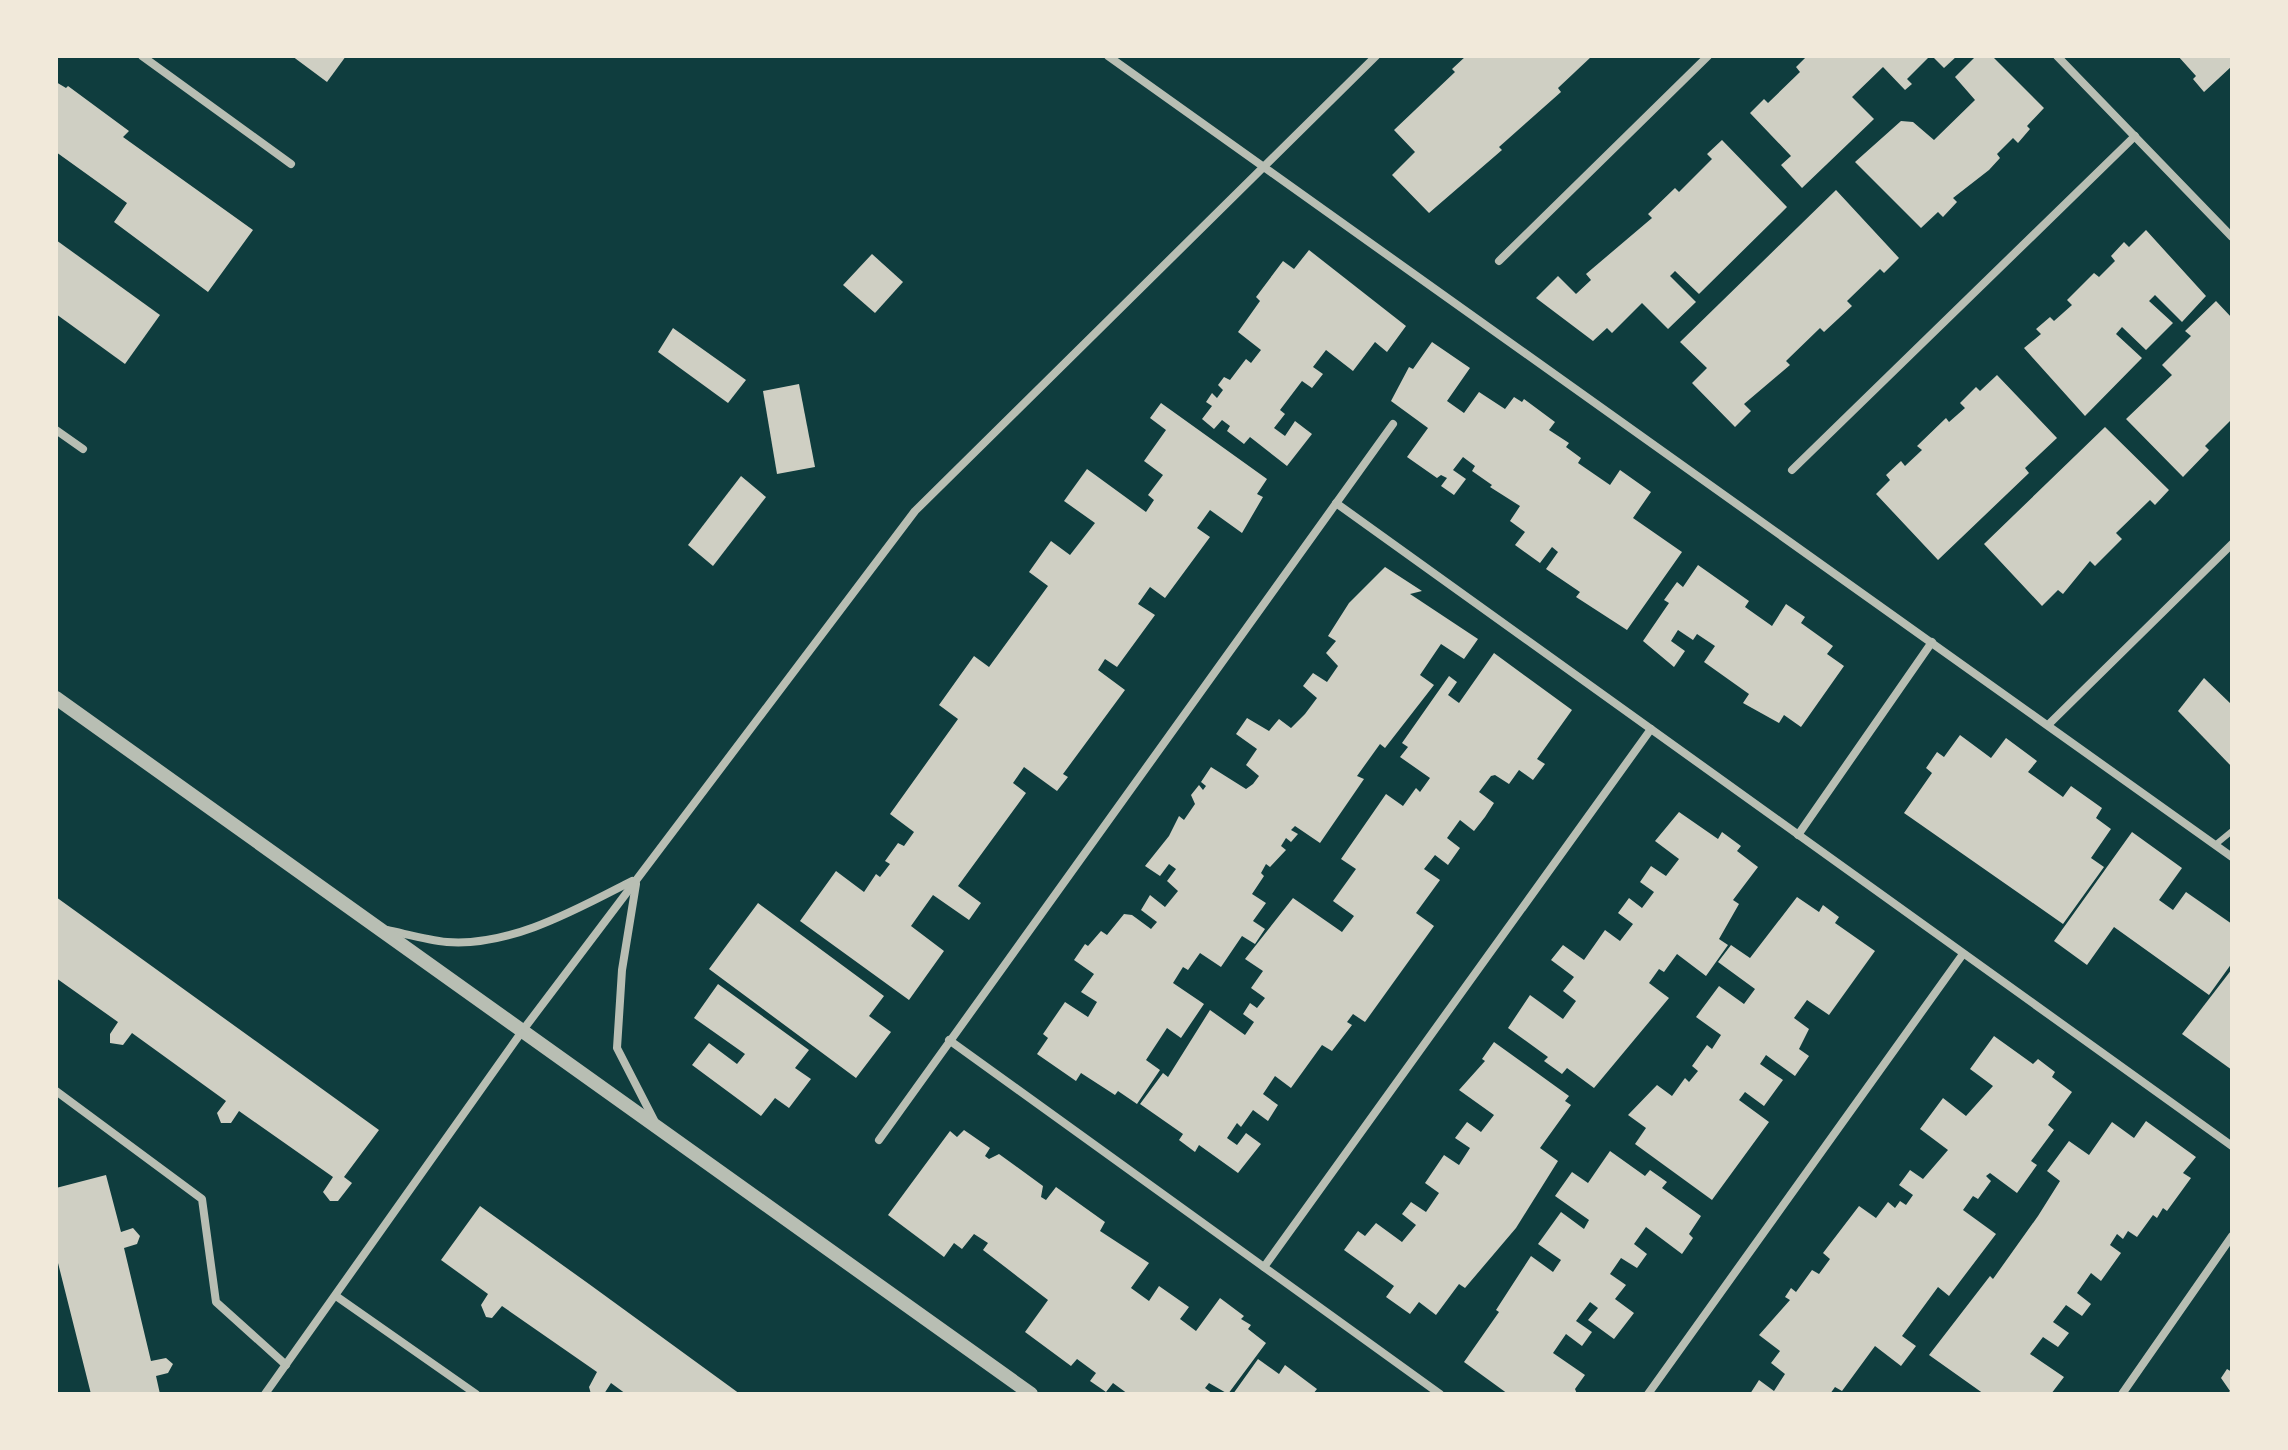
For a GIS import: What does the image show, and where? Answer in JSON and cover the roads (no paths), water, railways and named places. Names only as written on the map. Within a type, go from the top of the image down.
[{"type":"street","points":[[142,56],[291,164]]},
{"type":"street","points":[[1108,56],[2232,857]]},
{"type":"street","points":[[265,1394],[523,1030],[915,511],[1262,165],[1376,56]]},
{"type":"street","points":[[1499,261],[1708,56]]},
{"type":"street","points":[[2057,56],[2232,237]]},
{"type":"street","points":[[1792,470],[2135,136]]},
{"type":"street","points":[[879,1140],[1393,424]]},
{"type":"street","points":[[56,430],[83,449]]},
{"type":"street","points":[[1336,503],[2232,1146]]},
{"type":"street","points":[[2048,725],[2232,544]]},
{"type":"street","points":[[1798,835],[1932,642]]},
{"type":"street","points":[[56,698],[1031,1394]]},
{"type":"street","points":[[1264,1267],[1651,729]]},
{"type":"street","points":[[381,929],[449,942],[504,935],[559,918],[636,879]]},
{"type":"street","points":[[636,879],[622,970],[617,1048],[656,1124]]},
{"type":"street","points":[[1648,1394],[1963,954]]},
{"type":"street","points":[[949,1040],[1440,1394]]},
{"type":"street","points":[[56,1091],[202,1199],[216,1302],[286,1365]]},
{"type":"street","points":[[2122,1394],[2232,1236]]},
{"type":"street","points":[[336,1296],[476,1394]]},
{"type":"lane","points":[[2215,845],[2232,831]]}]
